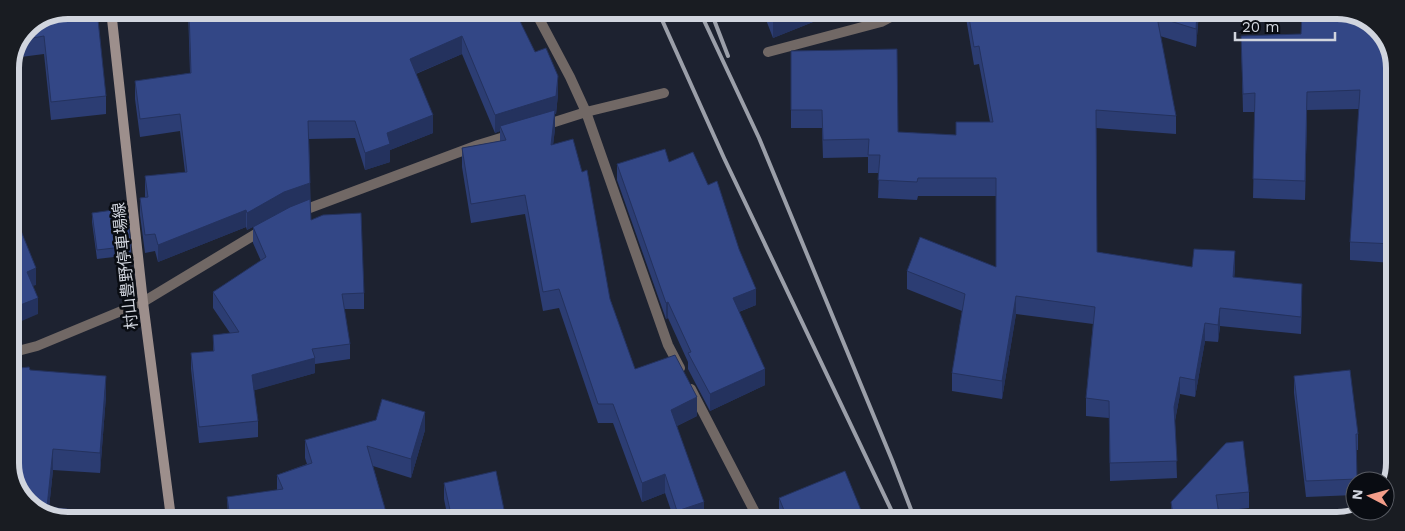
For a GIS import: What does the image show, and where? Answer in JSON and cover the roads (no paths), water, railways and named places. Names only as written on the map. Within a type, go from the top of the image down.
[{"type":"main road","name":"村山豊野停車場線","points":[[113,19],[143,302],[170,512]]},
{"type":"street","points":[[539,19],[586,112],[668,345],[754,512]]},
{"type":"street","points":[[768,52],[887,19]]},
{"type":"street","points":[[288,216],[478,145],[586,112],[664,93]]},
{"type":"street","points":[[19,351],[37,346],[143,302],[272,224]]},
{"type":"railway","points":[[662,19],[724,158],[892,512]]},
{"type":"railway","points":[[703,19],[759,138],[912,512]]},
{"type":"railway","points":[[714,19],[728,56]]}]
